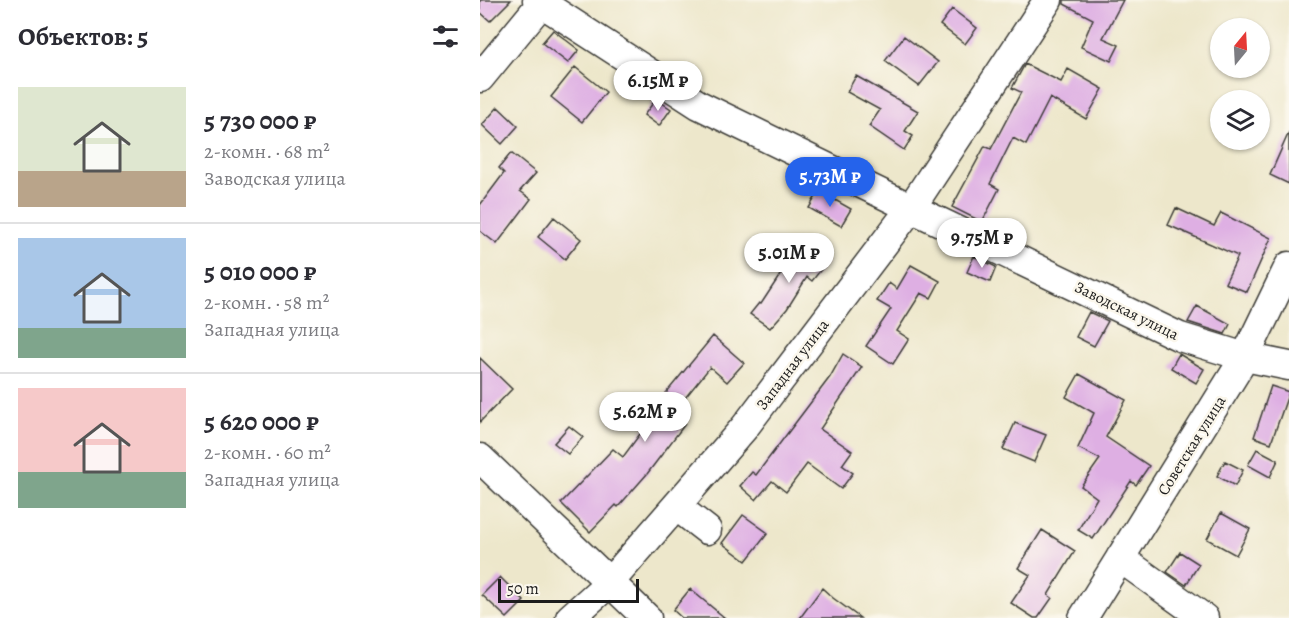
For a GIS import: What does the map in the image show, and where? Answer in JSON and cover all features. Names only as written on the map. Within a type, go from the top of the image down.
[{"type":"street","name":"Западная улица","points":[[570,618],[609,583],[744,428],[911,208],[1048,0]]},
{"type":"street","name":"Заводская улица","points":[[541,1],[699,105],[1180,337],[1245,357],[1289,366]]},
{"type":"street","points":[[480,78],[541,1]]},
{"type":"street","name":"Советская улица","points":[[1083,618],[1245,357],[1289,266]]},
{"type":"street","points":[[480,458],[647,618]]},
{"type":"street","points":[[676,506],[707,530]]},
{"type":"street","points":[[1120,558],[1204,618]]},
{"type":"building","points":[[480,0],[511,0],[490,21],[480,12]]},
{"type":"building","points":[[1064,0],[1123,0],[1103,38],[1119,45],[1111,61],[1081,47],[1093,19],[1064,4]]},
{"type":"building","points":[[952,9],[977,28],[965,44],[940,25]]},
{"type":"building","points":[[553,30],[579,50],[568,63],[542,43]]},
{"type":"building","points":[[904,36],[938,62],[919,86],[885,61]]},
{"type":"building","points":[[1025,64],[1061,82],[1068,69],[1103,89],[1086,119],[1050,98],[1026,145],[1013,138],[990,184],[999,189],[982,222],[952,207],[985,146],[991,149],[1021,92],[1012,88]]},
{"type":"building","points":[[575,67],[606,92],[582,122],[551,97]]},
{"type":"building","points":[[856,76],[918,111],[905,131],[913,136],[904,150],[869,126],[880,110],[847,92]]},
{"type":"building","points":[[656,99],[671,109],[659,126],[644,115]]},
{"type":"building","points":[[498,107],[518,126],[502,144],[482,125]]},
{"type":"building","points":[[1289,132],[1289,184],[1270,175]]},
{"type":"building","points":[[511,153],[536,173],[520,191],[531,199],[497,244],[480,231],[480,205],[504,173],[499,168]]},
{"type":"building","points":[[819,191],[851,209],[841,226],[809,208]]},
{"type":"building","points":[[1176,208],[1214,226],[1221,213],[1271,238],[1247,292],[1225,283],[1238,256],[1168,225]]},
{"type":"building","points":[[554,217],[581,239],[565,259],[538,237]]},
{"type":"building","points":[[800,242],[827,262],[812,281],[807,277],[787,309],[770,328],[750,314],[759,303],[761,304]]},
{"type":"building","points":[[974,256],[996,267],[990,282],[967,272]]},
{"type":"building","points":[[911,265],[940,281],[931,298],[921,293],[897,331],[909,339],[893,364],[866,346],[891,309],[877,301],[889,283],[897,289]]},
{"type":"building","points":[[1197,306],[1230,324],[1225,334],[1188,322]]},
{"type":"building","points":[[1089,312],[1108,321],[1094,346],[1076,337]]},
{"type":"building","points":[[713,336],[744,363],[727,382],[710,367],[672,414],[685,424],[647,474],[618,507],[616,505],[590,532],[561,503],[613,449],[623,457],[669,395],[666,393]]},
{"type":"building","points":[[843,354],[862,367],[820,429],[852,451],[842,465],[853,473],[841,489],[807,464],[786,492],[772,481],[756,500],[740,486],[752,472],[756,475],[830,377]]},
{"type":"building","points":[[1179,354],[1204,369],[1196,383],[1171,368]]},
{"type":"building","points":[[480,358],[512,389],[480,422]]},
{"type":"building","points":[[1079,374],[1126,400],[1106,437],[1149,466],[1136,485],[1131,481],[1093,539],[1078,530],[1097,498],[1081,486],[1100,459],[1078,448],[1094,413],[1066,397]]},
{"type":"building","points":[[1271,386],[1289,392],[1271,443],[1254,437]]},
{"type":"building","points":[[1015,423],[1046,435],[1034,462],[1003,449]]},
{"type":"building","points":[[569,426],[583,437],[568,454],[554,443]]},
{"type":"building","points":[[1257,449],[1278,460],[1270,477],[1248,465]]},
{"type":"building","points":[[1225,461],[1243,470],[1235,486],[1217,476]]},
{"type":"building","points":[[1221,513],[1250,529],[1236,555],[1207,539]]},
{"type":"building","points":[[743,515],[768,533],[746,561],[722,543]]},
{"type":"building","points":[[1042,530],[1075,551],[1048,595],[1052,598],[1038,618],[1034,618],[1011,603],[1030,575],[1018,568]]},
{"type":"building","points":[[1180,552],[1199,564],[1186,585],[1167,572]]},
{"type":"building","points":[[500,577],[524,601],[507,618],[482,595]]},
{"type":"building","points":[[822,588],[833,598],[860,618],[800,618]]},
{"type":"building","points":[[690,589],[725,618],[682,618],[673,610]]}]
